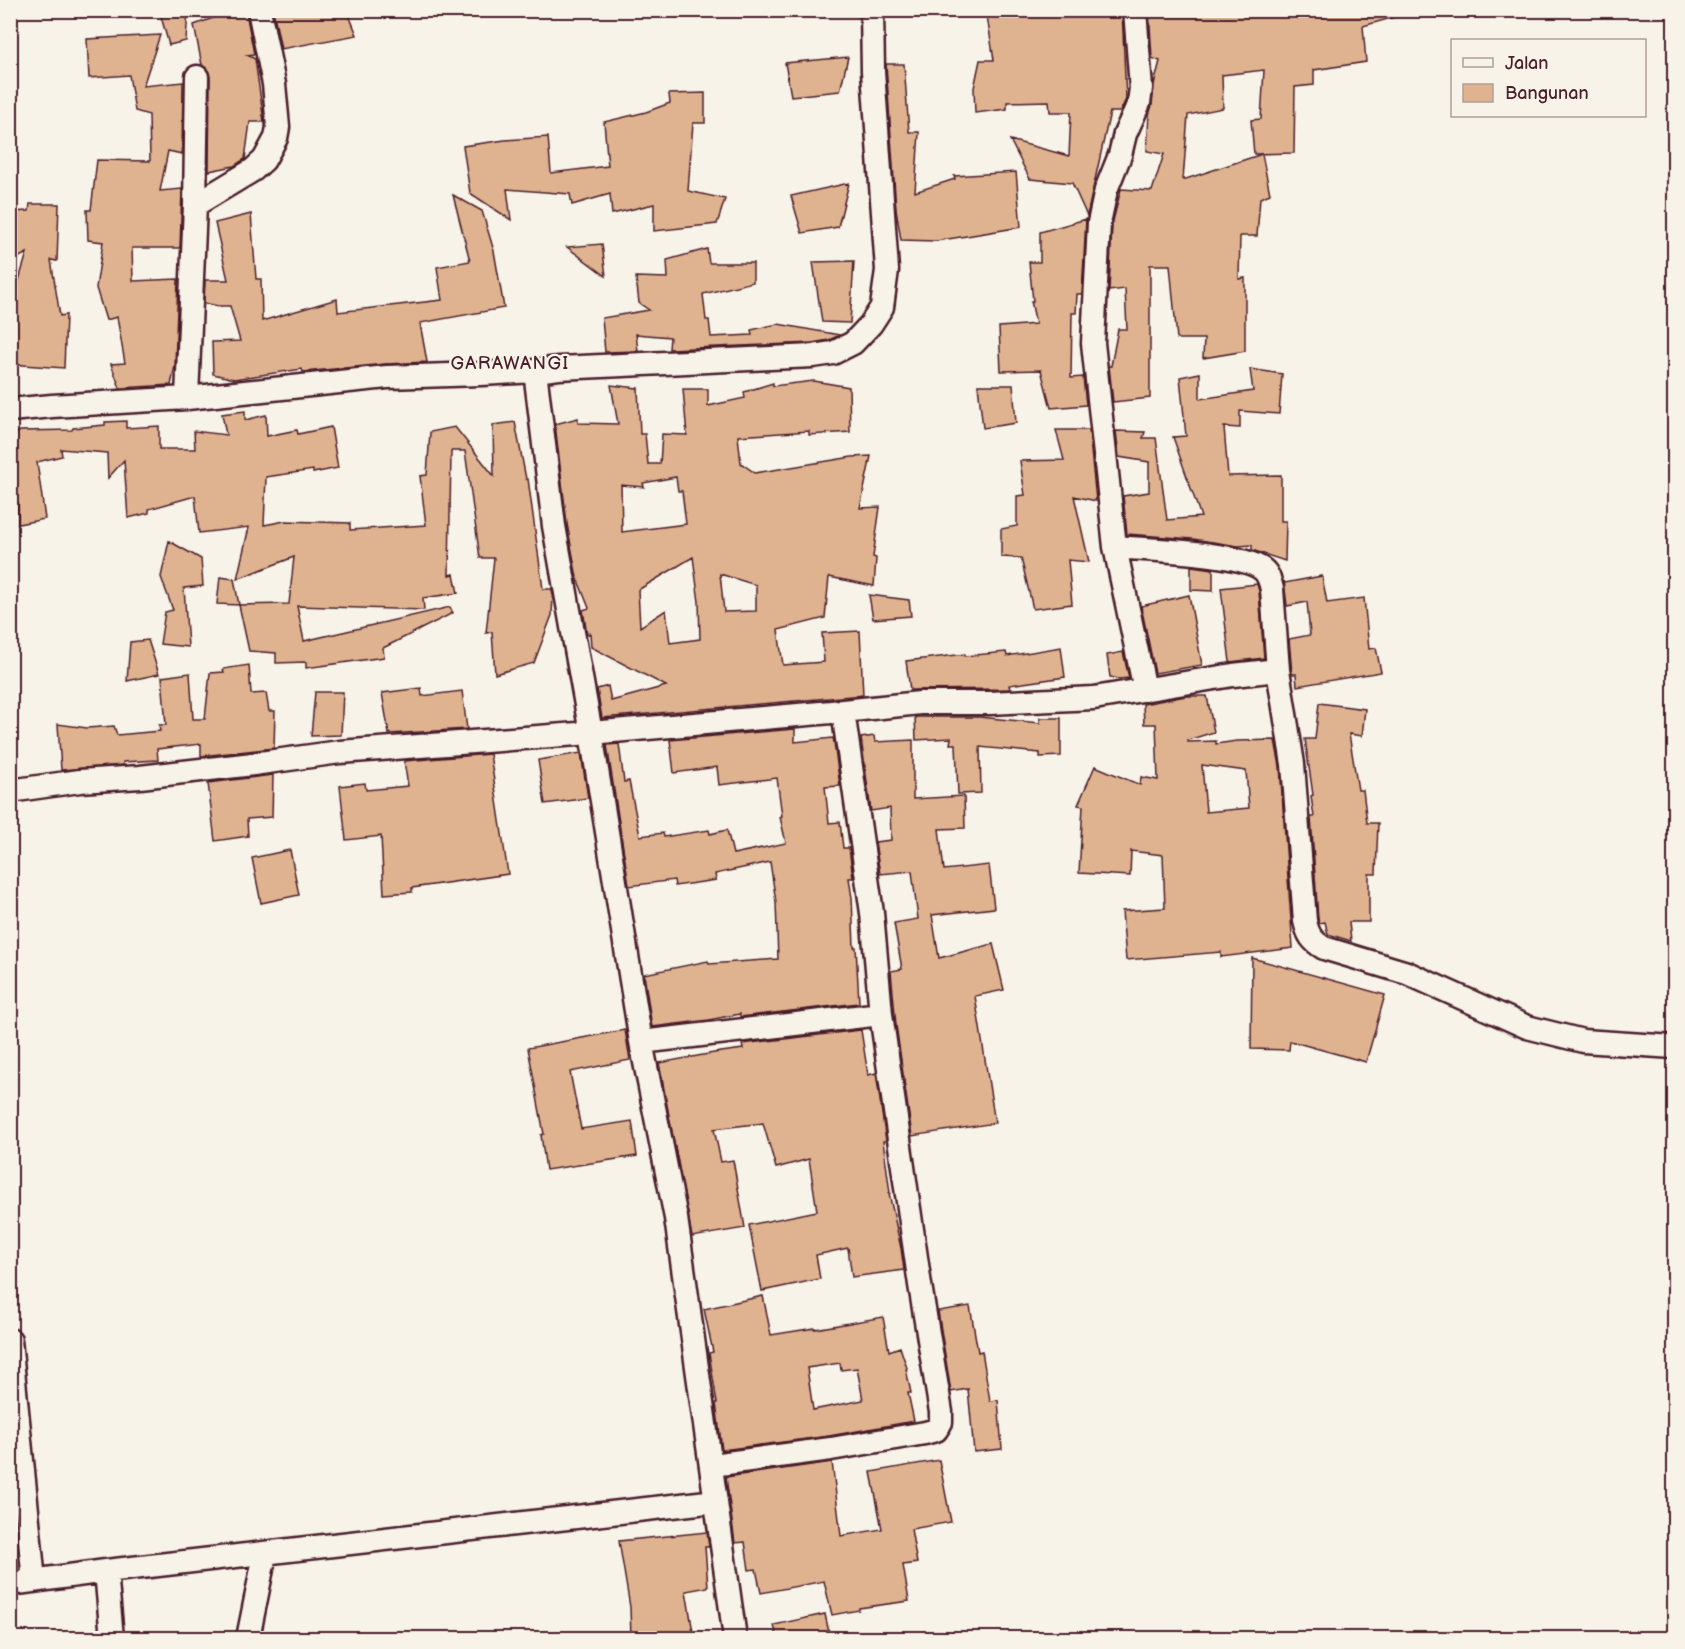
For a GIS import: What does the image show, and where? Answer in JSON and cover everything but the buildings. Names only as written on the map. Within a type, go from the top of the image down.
[{"type":"street","points":[[195,205],[252,170],[264,160],[276,138],[278,127],[274,84],[259,10]]},
{"type":"street","points":[[10,410],[187,398],[387,377],[481,374],[813,356],[833,353],[853,343],[871,324],[882,307],[887,270],[873,71],[872,10]]},
{"type":"street","points":[[1135,10],[1140,78],[1139,103],[1125,134],[1120,155],[1106,190],[1099,223],[1093,343],[1115,547],[1138,691]]},
{"type":"street","points":[[187,398],[195,205],[196,77]]},
{"type":"street","points":[[536,371],[554,526],[591,733],[641,1042],[676,1218],[735,1638]]},
{"type":"street","points":[[1115,547],[1247,561],[1265,571],[1272,589],[1278,670],[1293,764],[1305,921],[1307,931],[1315,943],[1324,948],[1407,973],[1527,1027],[1584,1041],[1674,1047]]},
{"type":"street","points":[[10,791],[340,752],[591,733],[920,703],[990,703],[1094,698],[1233,675],[1278,670]]},
{"type":"street","points":[[712,1465],[831,1449],[932,1432],[941,1422],[881,1014],[872,913],[843,711]]},
{"type":"street","points":[[641,1042],[881,1014]]},
{"type":"street","points":[[10,1340],[34,1581]]},
{"type":"street","points":[[10,1584],[716,1501]]},
{"type":"street","points":[[248,1638],[265,1554]]},
{"type":"street","points":[[106,1571],[112,1638]]},
{"type":"district","name":"GARAWANGI","points":[[510,363]]}]
